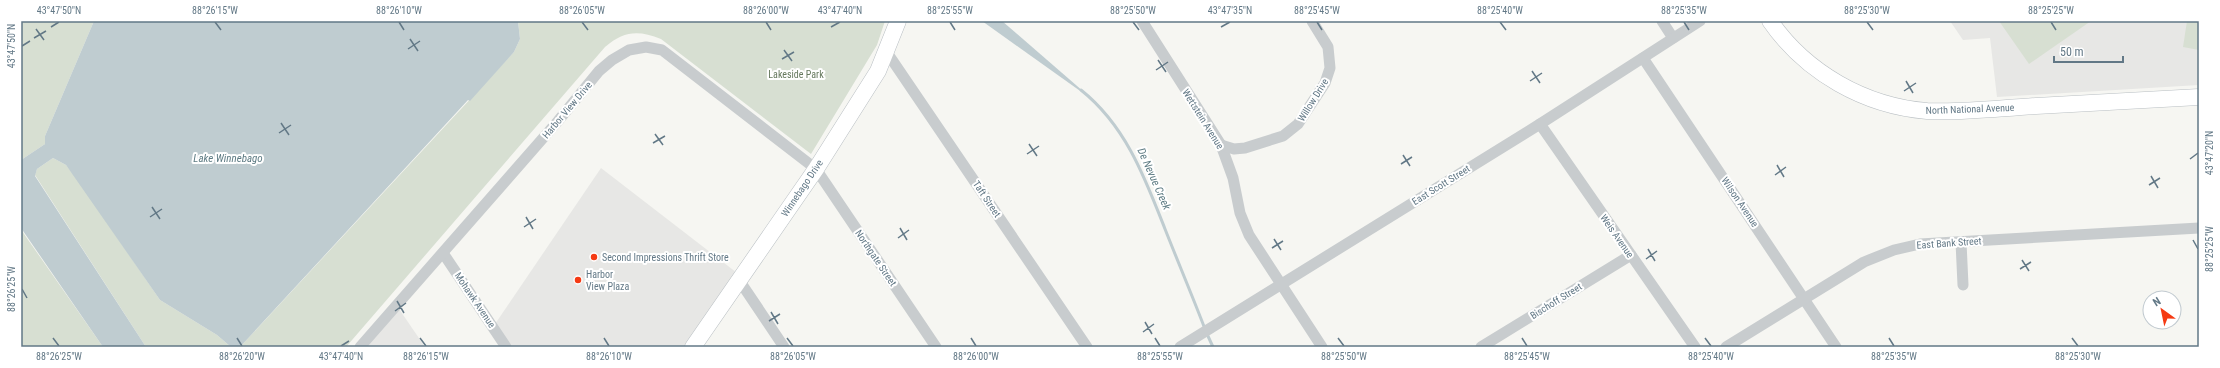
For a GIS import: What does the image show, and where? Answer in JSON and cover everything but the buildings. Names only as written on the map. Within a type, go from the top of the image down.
[{"type":"street","name":"Winnebago Drive","points":[[693,347],[816,169],[878,71],[898,21]]},
{"type":"street","name":"Wettstein Avenue","points":[[1142,21],[1221,145],[1233,178],[1243,223],[1280,284],[1322,347]]},
{"type":"street","name":"Willow Drive","points":[[1221,145],[1234,149],[1244,148],[1283,136],[1298,124],[1325,83],[1330,68],[1328,47],[1312,21]]},
{"type":"street","points":[[1662,21],[1673,38]]},
{"type":"street","name":"East Scott Street","points":[[1180,347],[1221,320],[1540,124],[1700,21]]},
{"type":"street","name":"North National Avenue","points":[[1770,21],[1801,57],[1833,81],[1870,98],[1905,108],[1949,111],[2199,97]]},
{"type":"street","name":"Harbor View Drive","points":[[360,347],[443,253],[599,71],[612,60],[634,49],[651,48],[662,50],[816,169]]},
{"type":"street","name":"Taft Street","points":[[886,51],[1087,347]]},
{"type":"street","name":"Wilson Avenue","points":[[1643,58],[1836,347]]},
{"type":"street","name":"Weis Avenue","points":[[1540,124],[1695,347]]},
{"type":"street","name":"Northgate Street","points":[[816,169],[936,347]]},
{"type":"street","name":"East Bank Street","points":[[1726,347],[1864,262],[1884,253],[1910,246],[2199,228]]},
{"type":"street","points":[[1961,242],[1963,285]]},
{"type":"street","name":"Mohawk Avenue","points":[[443,253],[506,347]]},
{"type":"street","name":"Bischoff Street","points":[[1481,347],[1631,255]]},
{"type":"street","points":[[739,280],[784,347]]},
{"type":"shaded area","points":[[1950,21],[2199,21],[2199,85],[1997,97],[1990,38],[1963,40]]},
{"type":"shaded area","points":[[601,168],[741,276],[693,347],[506,347],[493,327]]},
{"type":"shaded area","points":[[397,306],[425,347],[360,347]]},
{"type":"green space","points":[[21,21],[94,21],[45,136],[45,144],[21,160]]},
{"type":"green space","name":"Lakeside Park","points":[[518,21],[885,21],[877,45],[811,154],[661,39],[638,33],[625,35],[619,38],[605,47],[346,347],[240,347],[514,52],[520,39]]},
{"type":"green space","points":[[1999,21],[2091,21],[2029,64]]},
{"type":"green space","points":[[2187,21],[2199,21],[2199,50],[2183,47]]},
{"type":"green space","points":[[53,158],[66,165],[77,179],[160,300],[217,335],[231,347],[146,347],[35,175],[37,169]]},
{"type":"green space","points":[[21,228],[24,234],[103,347],[21,347]]},
{"type":"water","name":"Lake Winnebago","points":[[94,21],[518,21],[520,39],[514,52],[470,101],[468,100],[240,347],[231,347],[217,335],[160,300],[66,165],[53,158],[37,169],[35,176],[146,347],[103,347],[21,228],[21,160],[45,144],[45,136]]},
{"type":"water","points":[[982,21],[1002,21],[1084,92],[1083,93]]},
{"type":"waterway","name":"De Nevue Creek","points":[[1081,90],[1097,104],[1110,120],[1122,136],[1132,154],[1150,191],[1205,329]]},
{"type":"waterway","name":"De Nevue Creek","points":[[1207,334],[1213,347]]},
{"type":"place","name":"Second Impressions Thrift Store","points":[[594,257]]},
{"type":"place","name":"Harbor View Plaza","points":[[578,280]]}]
